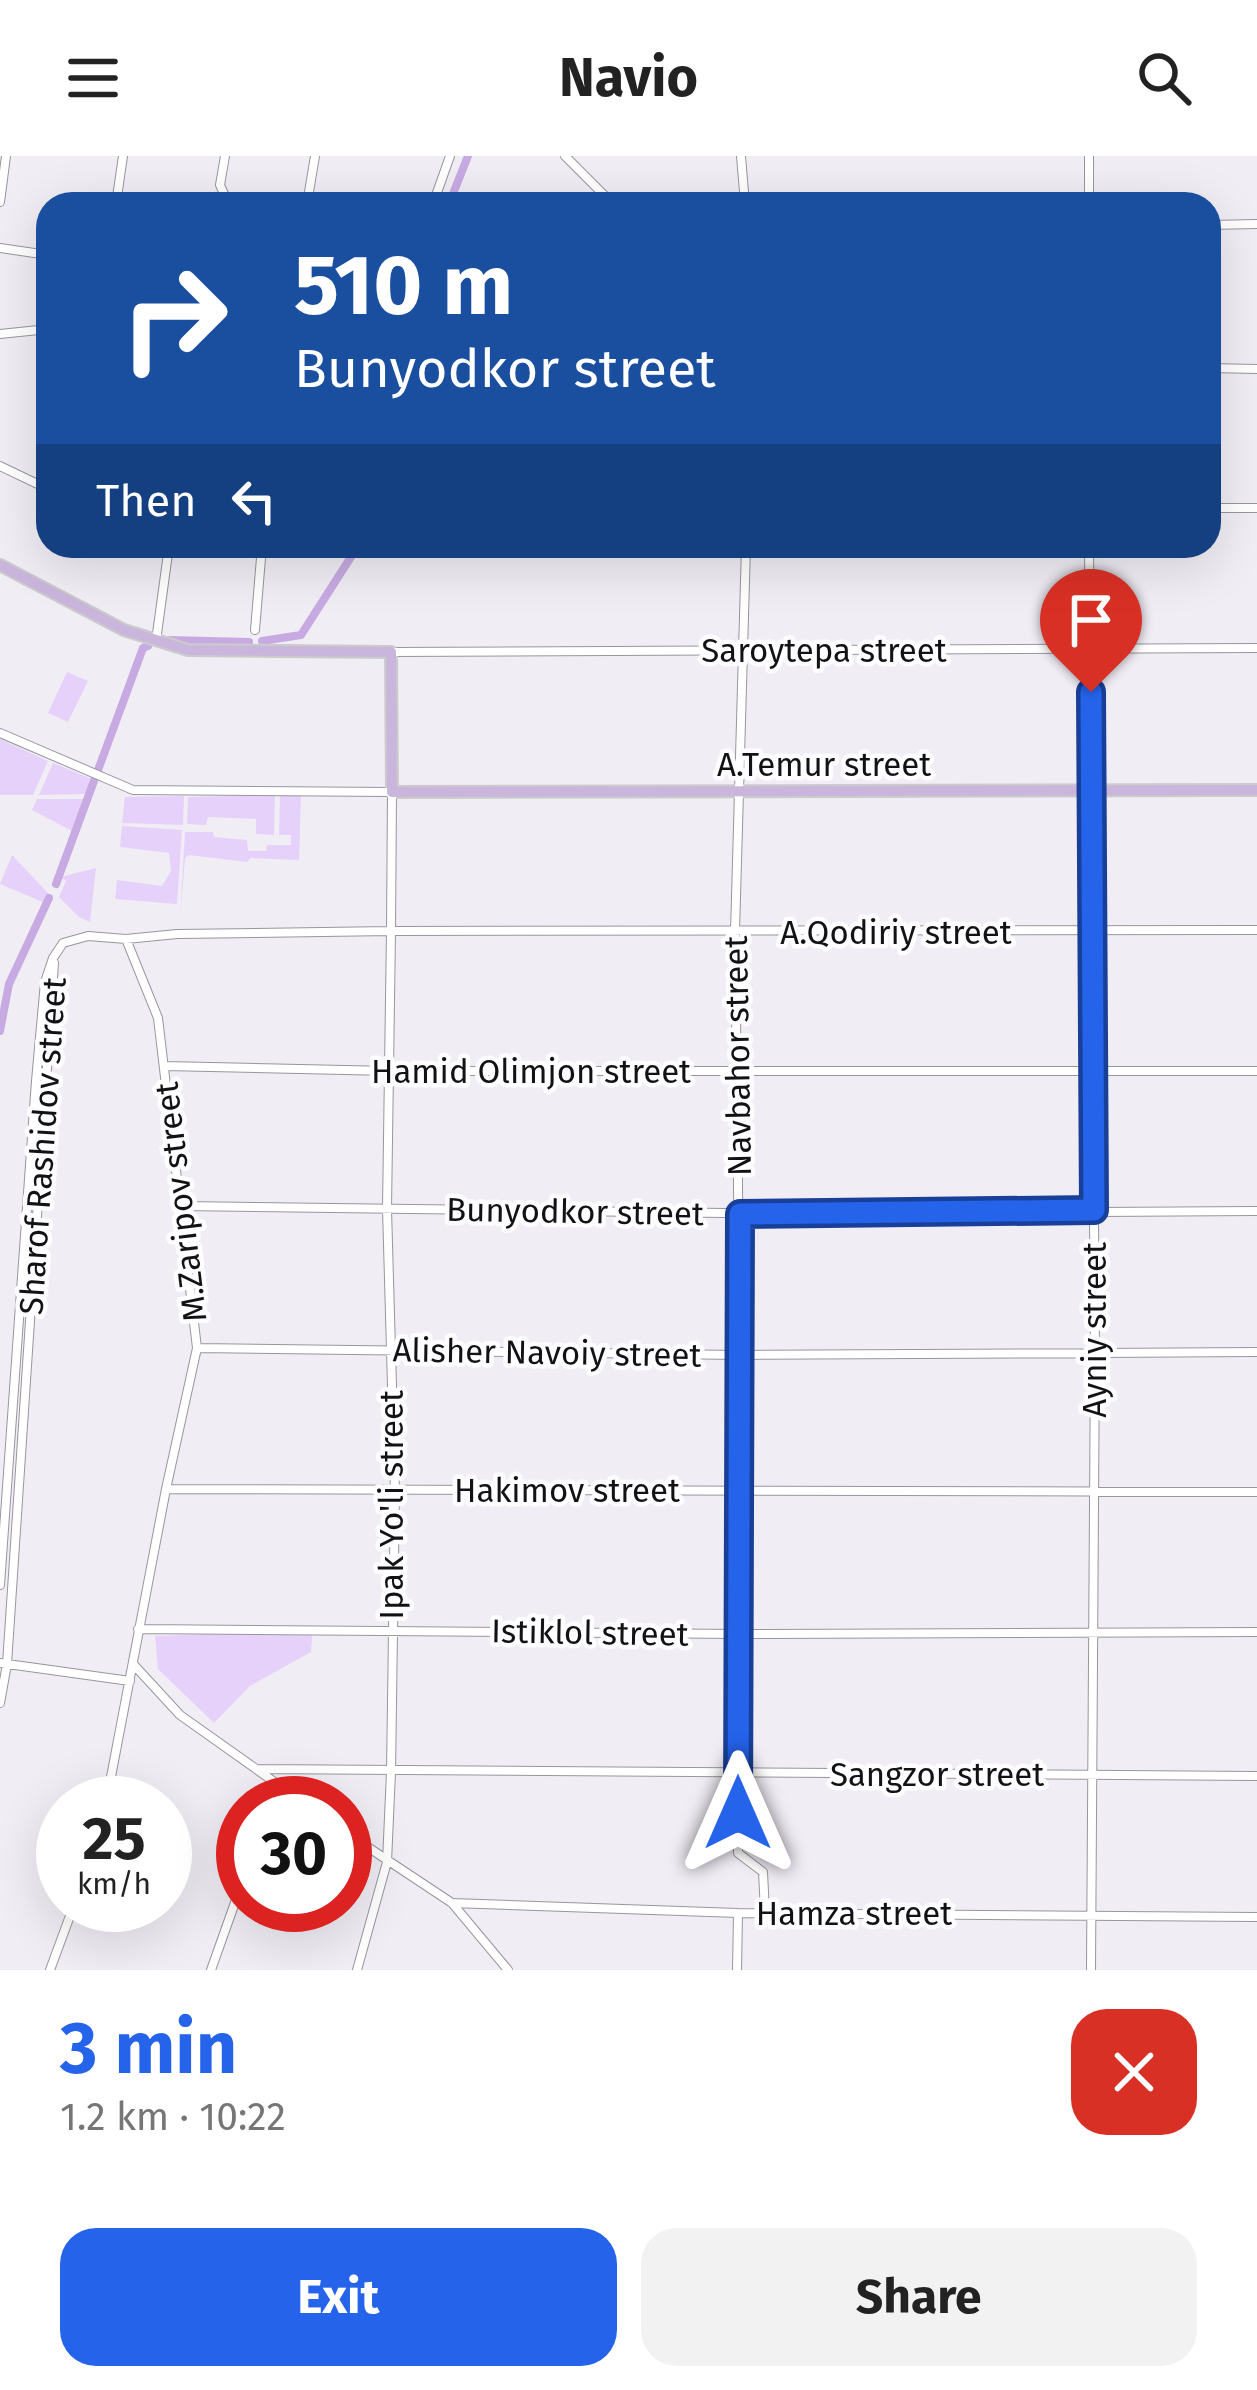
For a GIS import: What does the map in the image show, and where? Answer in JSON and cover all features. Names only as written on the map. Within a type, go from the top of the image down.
[{"type":"main road","points":[[0,566],[124,630],[188,650],[391,652],[392,792]]},
{"type":"main road","name":"A.Temur street","points":[[392,792],[1257,790]]},
{"type":"street","points":[[0,202],[6,156]]},
{"type":"street","points":[[118,192],[123,156]]},
{"type":"street","points":[[223,192],[225,156]]},
{"type":"street","points":[[309,192],[315,156]]},
{"type":"street","points":[[437,192],[449,156]]},
{"type":"street","points":[[565,156],[601,192]]},
{"type":"street","points":[[741,156],[744,192]]},
{"type":"street","points":[[1089,156],[1089,192]]},
{"type":"street","points":[[1221,225],[1257,224]]},
{"type":"street","points":[[0,248],[36,253]]},
{"type":"street","points":[[0,334],[36,330]]},
{"type":"street","points":[[1221,368],[1257,369]]},
{"type":"street","points":[[0,466],[36,483]]},
{"type":"street","points":[[1221,508],[1257,508]]},
{"type":"street","points":[[156,642],[167,558]]},
{"type":"street","points":[[255,630],[261,558]]},
{"type":"street","name":"Navbahor street","points":[[746,558],[735,932],[740,1214],[738,1853],[763,1872],[765,1912]]},
{"type":"street","name":"Ayniy street","points":[[1089,558],[1095,1352],[1091,1970]]},
{"type":"street","name":"Saroytepa street","points":[[391,652],[1257,648]]},
{"type":"street","points":[[0,733],[133,790],[392,792]]},
{"type":"street","name":"Ipak Yo'li street","points":[[357,1970],[387,1862],[391,1772],[395,1491],[387,1209],[392,792]]},
{"type":"street","name":"A.Qodiriy street","points":[[126,939],[392,931],[1257,930]]},
{"type":"street","name":"Sharof Rashidov street","points":[[0,1703],[53,958],[63,943],[88,936],[126,939]]},
{"type":"street","name":"M.Zaripov street","points":[[111,1776],[197,1348],[158,1018],[126,939]]},
{"type":"street","points":[[0,1585],[38,1061],[45,982],[53,958]]},
{"type":"street","name":"Hamid Olimjon street","points":[[165,1066],[390,1071],[1257,1071]]},
{"type":"street","name":"Bunyodkor street","points":[[182,1205],[740,1214],[1257,1210]]},
{"type":"street","name":"Alisher Navoiy street","points":[[197,1348],[740,1355],[1257,1352]]},
{"type":"street","name":"Hakimov street","points":[[166,1489],[1257,1492]]},
{"type":"street","name":"Istiklol street","points":[[139,1629],[1257,1632]]},
{"type":"street","points":[[4,1664],[130,1681]]},
{"type":"street","points":[[133,1664],[180,1715],[266,1776]]},
{"type":"street","name":"Sangzor street","points":[[256,1769],[1257,1776]]},
{"type":"street","points":[[372,1851],[452,1903],[508,1970]]},
{"type":"street","name":"Hamza street","points":[[452,1903],[738,1913],[1257,1917]]},
{"type":"street","points":[[737,1970],[738,1913]]},
{"type":"street","points":[[50,1970],[64,1932]]},
{"type":"street","points":[[212,1970],[225,1932]]},
{"type":"shaded area","points":[[67,672],[88,681],[68,722],[48,713]]},
{"type":"shaded area","points":[[0,739],[48,761],[33,795],[0,795]]},
{"type":"shaded area","points":[[53,763],[92,779],[87,794],[39,795]]},
{"type":"shaded area","points":[[275,795],[274,835],[256,834],[256,819],[208,817],[206,825],[187,824],[188,797]]},
{"type":"shaded area","points":[[301,795],[299,860],[251,858],[247,862],[189,855],[180,919],[185,832],[247,840],[248,851],[291,845],[291,835],[279,835],[280,796]]},
{"type":"shaded area","points":[[184,796],[183,825],[122,823],[125,797]]},
{"type":"shaded area","points":[[37,799],[85,799],[74,832],[32,810]]},
{"type":"shaded area","points":[[122,826],[182,830],[177,904],[115,899],[117,880],[162,886],[171,871],[169,853],[120,847]]},
{"type":"shaded area","points":[[12,855],[48,893],[45,903],[0,884]]},
{"type":"shaded area","points":[[96,868],[90,922],[59,897],[66,881],[60,877]]},
{"type":"shaded area","points":[[301,1631],[312,1636],[311,1652],[250,1686],[214,1723],[158,1669],[155,1636]]},
{"type":"waterway","points":[[454,192],[468,156]]},
{"type":"waterway","points":[[262,641],[301,635],[350,558]]},
{"type":"waterway","points":[[170,640],[249,642]]},
{"type":"waterway","points":[[56,884],[143,648],[148,646]]},
{"type":"waterway","points":[[0,1031],[9,984],[49,898]]},
{"type":"route","points":[[738,1813],[740,1214],[1094,1210],[1091,692]]}]
